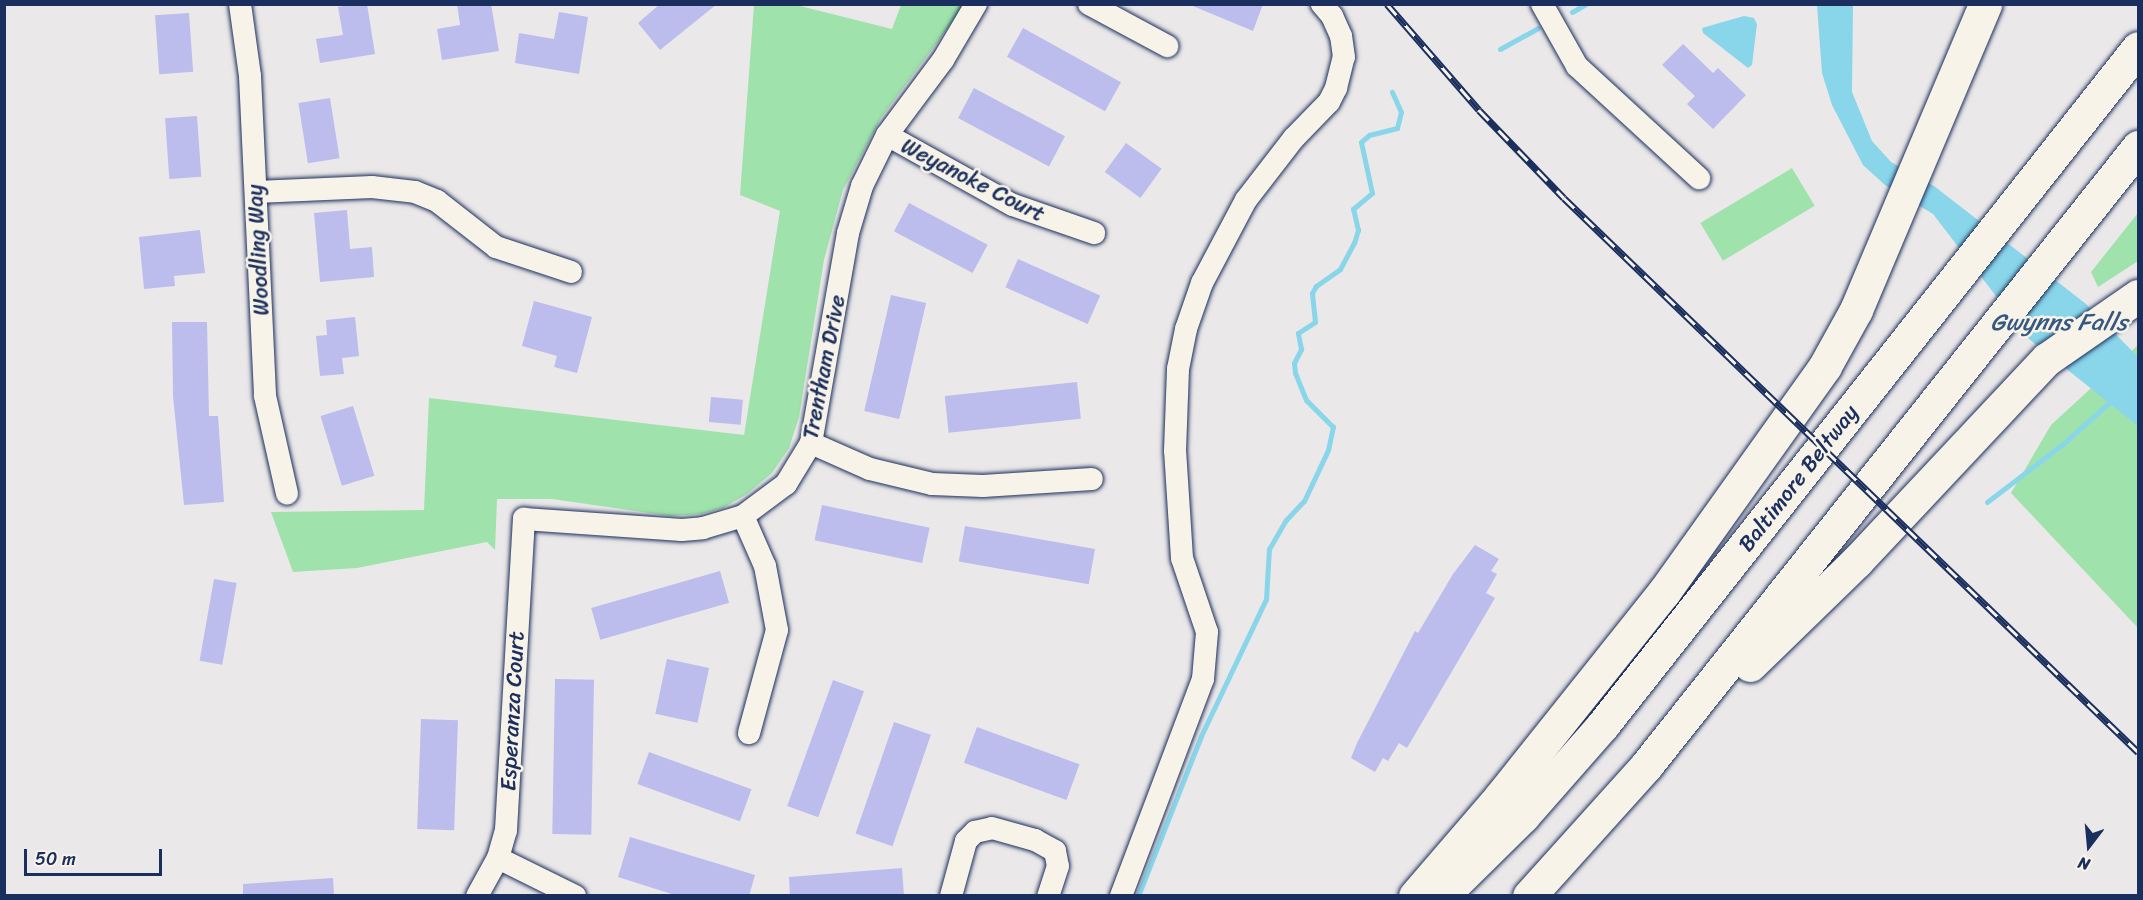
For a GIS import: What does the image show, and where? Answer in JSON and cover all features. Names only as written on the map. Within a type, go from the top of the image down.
[{"type":"highway","points":[[1415,896],[1577,702],[1769,448],[1825,366],[1856,310],[1922,159],[1985,4]]},
{"type":"highway","name":"Baltimore Beltway","points":[[1442,896],[1523,816],[1602,726],[2139,48]]},
{"type":"highway","points":[[1529,896],[1646,766],[2139,147]]},
{"type":"highway","points":[[1646,766],[1857,561],[2034,372],[2077,335],[2131,300]]},
{"type":"street","name":"Woodling Way","points":[[240,4],[250,76],[264,396],[287,494]]},
{"type":"street","name":"Trentham Drive","points":[[524,519],[682,530],[722,525],[743,516],[786,484],[811,443],[848,233],[862,186],[887,135],[943,60],[976,4]]},
{"type":"street","points":[[1089,4],[1167,46]]},
{"type":"street","points":[[1121,896],[1192,714],[1203,679],[1207,632],[1182,558],[1178,524],[1174,451],[1178,369],[1202,284],[1246,200],[1294,138],[1329,102],[1336,88],[1344,57],[1341,36],[1322,4]]},
{"type":"street","points":[[1542,4],[1577,66],[1699,178]]},
{"type":"street","name":"Weyanoke Court","points":[[887,135],[1013,205],[1094,233]]},
{"type":"street","points":[[256,192],[372,187],[415,192],[437,201],[496,247],[571,272]]},
{"type":"street","points":[[811,443],[870,469],[932,484],[983,486],[1092,479]]},
{"type":"street","points":[[743,516],[765,566],[777,630],[749,733]]},
{"type":"street","name":"Esperanza Court","points":[[477,896],[498,858],[506,830],[524,519]]},
{"type":"street","points":[[951,896],[966,841],[975,832],[992,828],[1035,840],[1055,851],[1058,866],[1048,896]]},
{"type":"street","points":[[498,858],[575,896]]},
{"type":"green space","points":[[754,5],[796,5],[892,29],[901,5],[965,5],[881,118],[843,190],[824,260],[799,417],[789,448],[772,473],[747,494],[723,508],[701,514],[670,516],[552,499],[497,499],[495,550],[487,542],[357,568],[293,572],[271,512],[424,510],[429,398],[744,435],[780,211],[740,195]]},
{"type":"green space","points":[[1792,168],[1815,206],[1723,261],[1700,223]]},
{"type":"green space","points":[[2138,213],[2138,261],[2098,287],[2091,272]]},
{"type":"green space","points":[[2138,345],[2138,628],[2011,493],[2051,425]]},
{"type":"water","name":"Gwynns Falls","points":[[1817,5],[1853,5],[1852,92],[1872,141],[1891,162],[1934,186],[2086,304],[2138,357],[2138,426],[2029,339],[1933,214],[1885,185],[1863,165],[1832,105],[1822,73]]},
{"type":"water","points":[[1744,16],[1754,18],[1757,24],[1752,65],[1748,68],[1703,33],[1702,28]]},
{"type":"building","points":[[367,4],[375,54],[320,63],[316,39],[343,35],[338,7]]},
{"type":"building","points":[[457,4],[491,4],[499,51],[442,60],[437,29],[460,25]]},
{"type":"building","points":[[660,4],[717,4],[660,50],[638,23]]},
{"type":"building","points":[[1188,4],[1263,4],[1253,31]]},
{"type":"building","points":[[559,12],[588,17],[579,74],[515,63],[519,33],[554,39]]},
{"type":"building","points":[[189,13],[193,72],[159,74],[155,15]]},
{"type":"building","points":[[1023,28],[1121,82],[1105,111],[1007,57]]},
{"type":"building","points":[[1683,44],[1713,73],[1718,68],[1746,95],[1713,129],[1687,104],[1695,96],[1662,65]]},
{"type":"building","points":[[974,88],[1065,136],[1049,166],[958,118]]},
{"type":"building","points":[[330,98],[340,158],[308,163],[298,103]]},
{"type":"building","points":[[197,116],[201,177],[169,179],[165,118]]},
{"type":"building","points":[[1126,143],[1162,169],[1140,198],[1105,172]]},
{"type":"building","points":[[909,203],[988,245],[973,273],[894,231]]},
{"type":"building","points":[[347,210],[350,249],[372,247],[374,277],[320,282],[314,213]]},
{"type":"building","points":[[200,230],[205,273],[174,276],[175,286],[144,289],[139,237]]},
{"type":"building","points":[[1018,259],[1100,296],[1088,324],[1005,287]]},
{"type":"building","points":[[891,295],[926,303],[899,419],[864,411]]},
{"type":"building","points":[[534,301],[592,317],[577,373],[554,367],[557,356],[522,346]]},
{"type":"building","points":[[355,317],[359,356],[342,358],[344,374],[320,376],[316,336],[327,335],[326,320]]},
{"type":"building","points":[[172,322],[207,322],[209,416],[218,416],[224,502],[184,505],[173,396]]},
{"type":"building","points":[[1077,382],[1081,419],[949,433],[945,396]]},
{"type":"building","points":[[711,397],[743,400],[741,425],[709,422]]},
{"type":"building","points":[[353,406],[374,476],[342,486],[320,416]]},
{"type":"building","points":[[822,505],[930,528],[922,563],[815,540]]},
{"type":"building","points":[[965,526],[1095,549],[1089,584],[959,561]]},
{"type":"building","points":[[1475,545],[1499,559],[1491,571],[1497,574],[1486,593],[1495,598],[1407,748],[1399,743],[1388,761],[1383,758],[1375,772],[1351,758],[1357,743],[1415,631],[1418,633],[1453,574]]},
{"type":"building","points":[[720,571],[729,603],[600,640],[591,608]]},
{"type":"building","points":[[214,579],[237,583],[222,665],[200,661]]},
{"type":"building","points":[[667,659],[709,668],[697,723],[655,714]]},
{"type":"building","points":[[555,679],[594,680],[591,835],[552,834]]},
{"type":"building","points":[[833,680],[864,691],[818,817],[787,806]]},
{"type":"building","points":[[421,719],[458,720],[454,830],[417,829]]},
{"type":"building","points":[[894,722],[931,735],[892,846],[856,834]]},
{"type":"building","points":[[977,727],[1079,764],[1066,800],[964,763]]},
{"type":"building","points":[[649,752],[751,789],[740,821],[637,784]]},
{"type":"building","points":[[630,837],[755,875],[749,896],[678,896],[618,877]]},
{"type":"building","points":[[902,868],[904,896],[790,896],[789,877]]},
{"type":"building","points":[[333,878],[334,896],[243,896],[243,884]]},
{"type":"waterway","points":[[1572,12],[1586,4]]},
{"type":"waterway","points":[[1500,49],[1538,28]]},
{"type":"waterway","points":[[1138,896],[1201,736],[1266,599],[1269,549],[1286,520],[1304,501],[1328,450],[1333,427],[1306,400],[1295,373],[1294,363],[1301,349],[1298,333],[1315,322],[1312,293],[1316,286],[1340,269],[1354,243],[1358,230],[1353,209],[1372,193],[1361,142],[1369,135],[1397,128],[1401,112],[1392,92]]},
{"type":"waterway","points":[[1987,502],[2064,443],[2113,399]]},
{"type":"railway","points":[[1387,4],[1479,110],[1564,198],[2138,752]]}]
